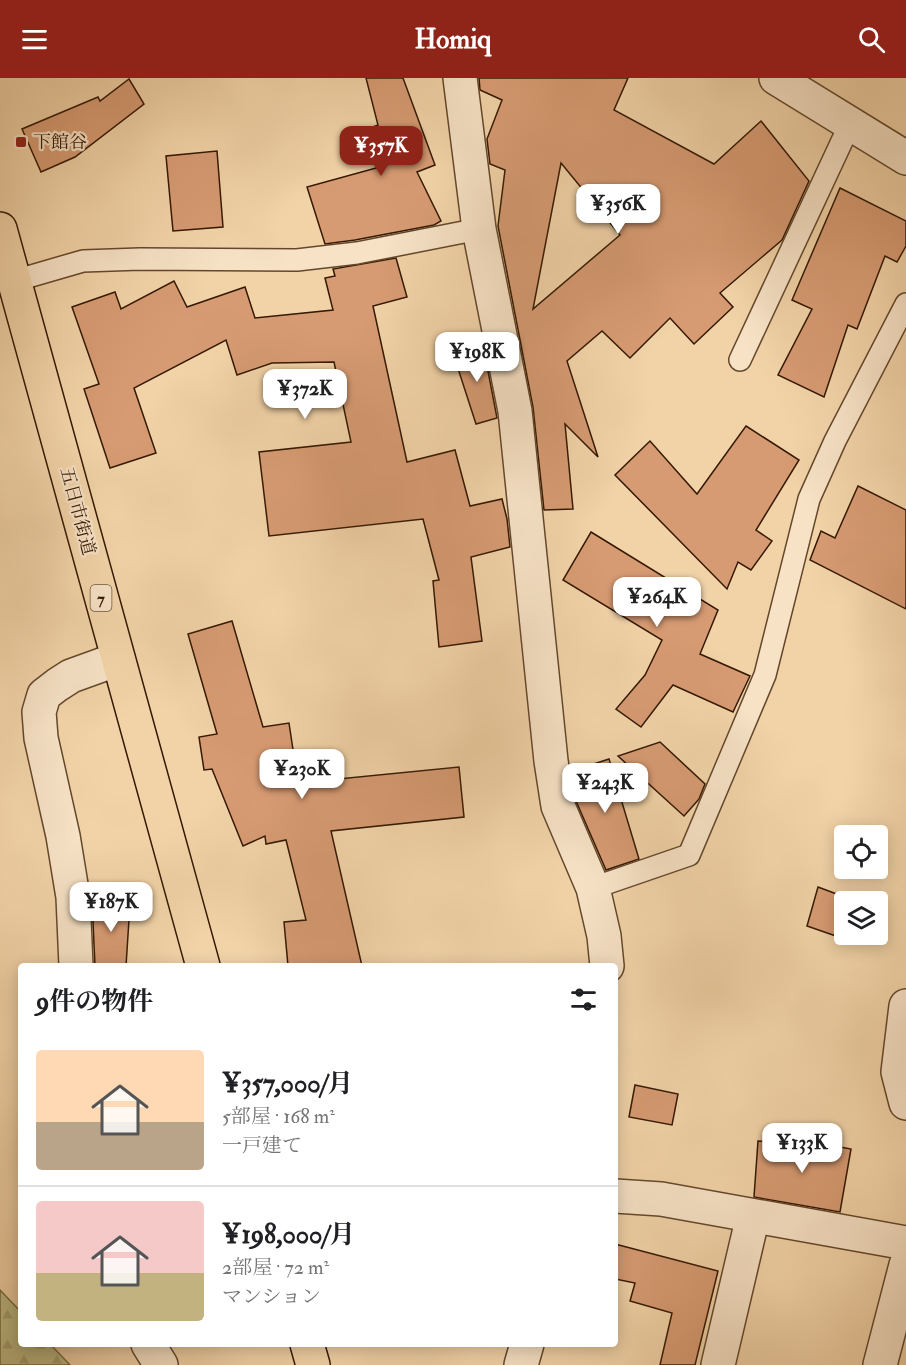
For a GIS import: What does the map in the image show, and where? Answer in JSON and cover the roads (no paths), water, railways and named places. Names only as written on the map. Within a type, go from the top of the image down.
[{"type":"main road","name":"五日市街道","points":[[0,229],[202,963]]},
{"type":"main road","points":[[308,1347],[313,1365]]},
{"type":"street","points":[[460,78],[479,229],[515,411],[551,761],[558,806],[593,888],[604,936],[607,963]]},
{"type":"street","points":[[776,78],[906,158]]},
{"type":"street","points":[[76,963],[73,897],[63,836],[41,738],[39,712],[44,695],[57,685],[71,676],[118,659]]},
{"type":"street","points":[[906,1006],[898,1072],[906,1103]]},
{"type":"street","points":[[618,1197],[661,1199],[906,1243]]},
{"type":"street","points":[[718,1365],[753,1216]]},
{"type":"street","points":[[880,1365],[906,1265]]},
{"type":"street","points":[[150,1347],[161,1365]]},
{"type":"street","points":[[521,1365],[526,1347]]},
{"type":"lane","points":[[740,360],[850,124]]},
{"type":"lane","points":[[14,281],[83,261],[297,260],[357,253],[479,229]]},
{"type":"lane","points":[[593,888],[689,855],[765,675],[809,499],[835,441],[906,304]]},
{"type":"place","name":"下館谷","points":[[21,142]]}]
